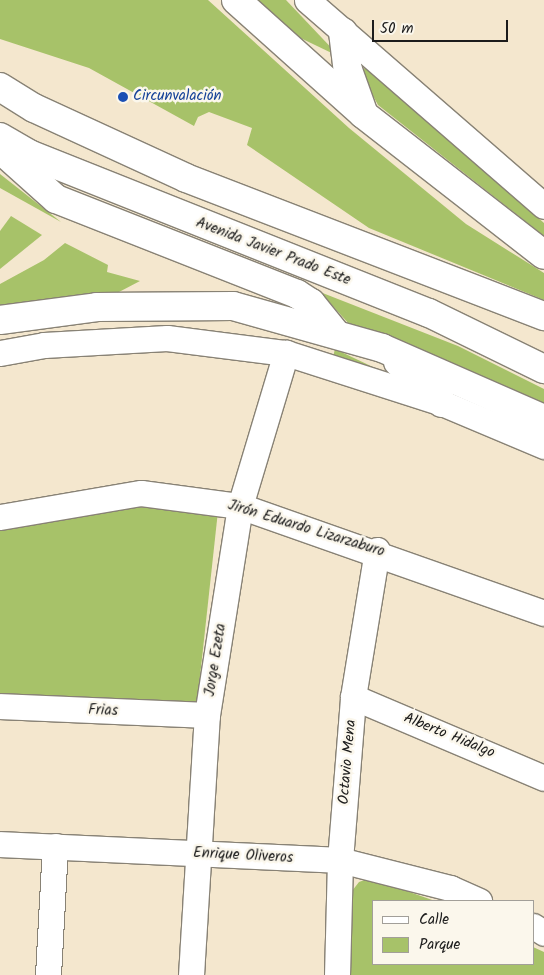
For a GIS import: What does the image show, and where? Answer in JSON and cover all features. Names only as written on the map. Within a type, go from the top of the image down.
[{"type":"highway","points":[[236,0],[363,114],[544,255]]},
{"type":"highway","points":[[343,32],[348,70],[363,114]]},
{"type":"highway","points":[[0,87],[34,108],[186,178],[544,316]]},
{"type":"highway","name":"Avenida Javier Prado Este","points":[[0,137],[28,154],[430,313],[544,370]]},
{"type":"highway","points":[[0,149],[56,199],[297,294],[311,303],[334,333]]},
{"type":"highway","points":[[0,320],[97,307],[190,304],[233,306],[382,348],[544,419]]},
{"type":"highway","points":[[382,348],[442,403]]},
{"type":"street","points":[[307,0],[544,206]]},
{"type":"street","points":[[0,353],[44,345],[166,338],[286,354],[442,403],[544,446]]},
{"type":"street","name":"Jorge Ezeta","points":[[191,975],[197,853],[207,715],[240,506],[286,354]]},
{"type":"street","name":"Jirón Eduardo Lizarzaburo","points":[[0,517],[141,493],[240,506],[376,550],[544,612]]},
{"type":"street","name":"Octavio Mena","points":[[337,975],[340,860],[354,697],[376,550]]},
{"type":"street","name":"Alberto Hidalgo","points":[[354,697],[544,778]]},
{"type":"street","name":"Frias","points":[[0,706],[207,715]]},
{"type":"street","name":"Enrique Oliveros","points":[[0,844],[340,860],[450,888],[477,900]]},
{"type":"street","points":[[48,975],[55,846]]},
{"type":"green space","points":[[0,0],[208,0],[349,128],[466,224],[544,273],[544,300],[369,228],[247,145],[252,128],[209,112],[198,117],[194,126],[89,68],[0,39]]},
{"type":"green space","points":[[257,0],[286,0],[340,57],[290,33]]},
{"type":"green space","points":[[365,68],[544,223],[544,236],[378,105],[360,72]]},
{"type":"green space","points":[[0,174],[61,222],[0,188]]},
{"type":"green space","points":[[11,216],[42,235],[0,269],[0,231]]},
{"type":"green space","points":[[65,243],[108,265],[107,272],[140,281],[119,292],[0,307],[0,284],[44,260]]},
{"type":"green space","points":[[320,292],[458,346],[544,389],[544,405],[349,324]]},
{"type":"green space","points":[[335,349],[415,387],[333,357]]},
{"type":"green space","points":[[116,506],[218,511],[197,704],[0,697],[0,523]]},
{"type":"green space","points":[[370,878],[432,900],[372,900],[372,965],[534,965],[534,947],[544,952],[544,975],[348,975],[352,891],[359,882]]},
{"type":"place","name":"Circunvalación","points":[[123,97]]}]
